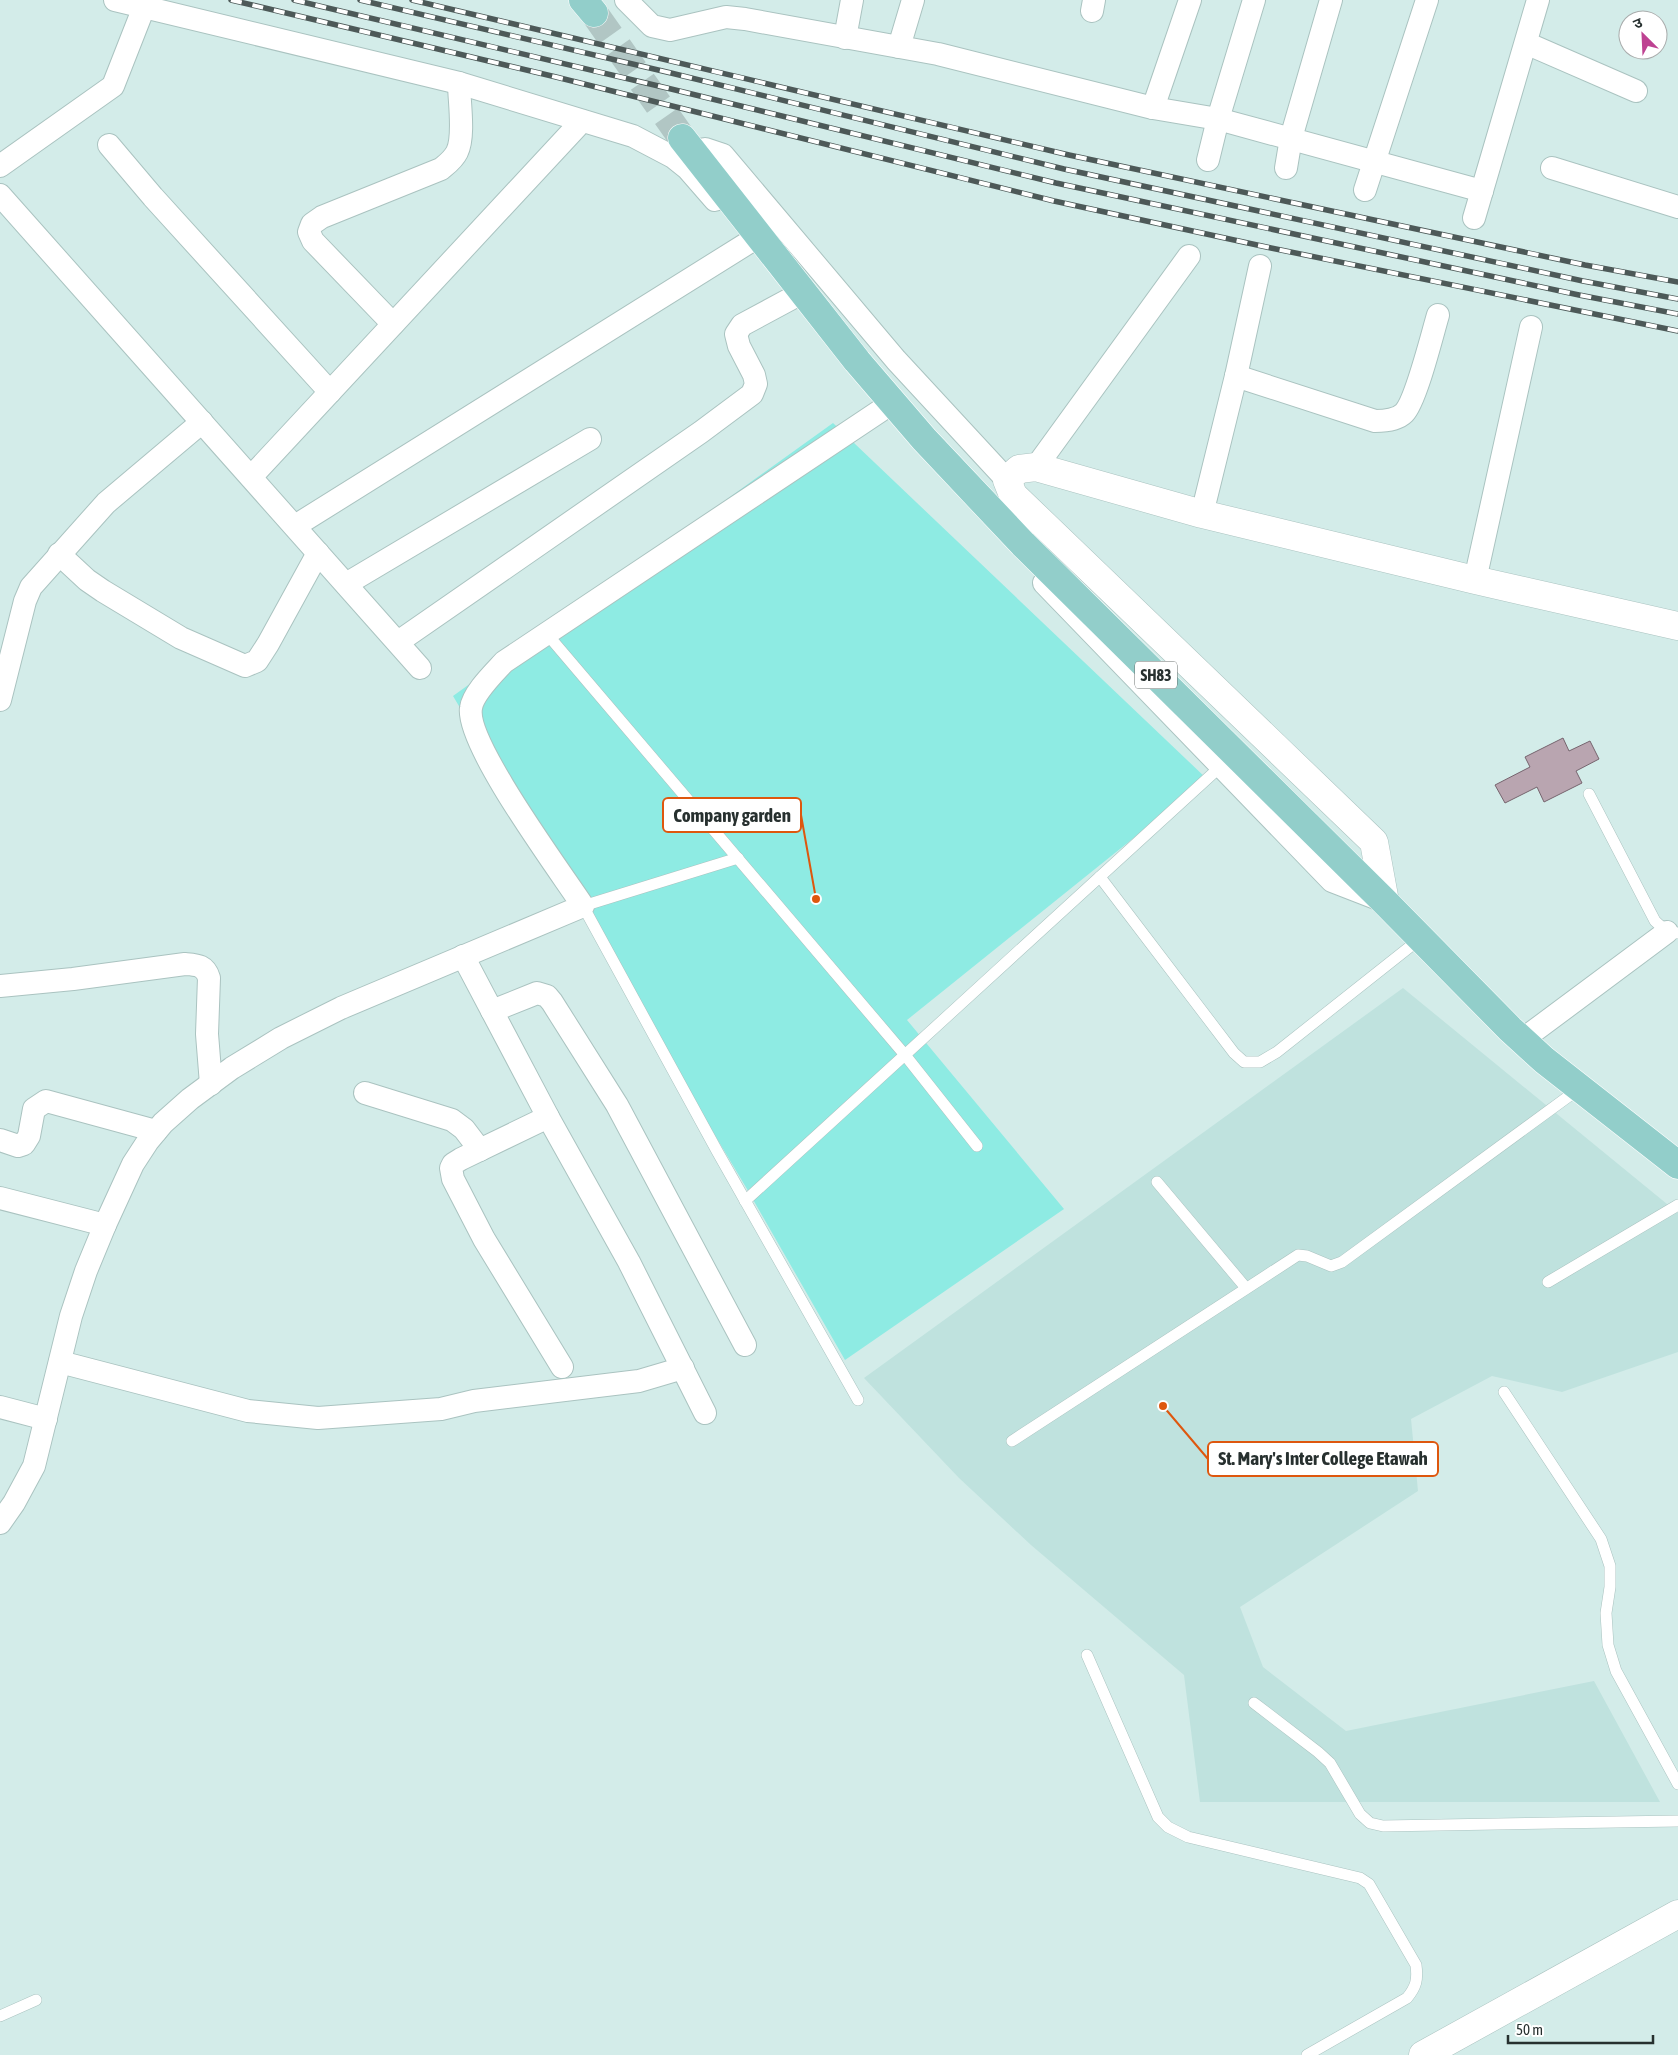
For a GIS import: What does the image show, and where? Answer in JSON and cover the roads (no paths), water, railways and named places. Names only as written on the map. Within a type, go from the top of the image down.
[{"type":"main road","name":"SH83","points":[[687,144],[857,361],[924,438],[1030,551],[1522,1040],[1544,1060],[1678,1165]]},
{"type":"street","points":[[115,0],[459,82],[633,136],[673,157],[688,169],[751,242],[883,409],[992,529],[1332,881],[1385,902]]},
{"type":"street","points":[[626,0],[652,26],[670,30],[726,17],[755,20],[899,47],[966,61],[1153,108],[1218,120],[1291,138],[1482,191]]},
{"type":"street","points":[[845,38],[852,0]]},
{"type":"street","points":[[899,47],[913,0]]},
{"type":"street","points":[[1153,108],[1190,0]]},
{"type":"street","points":[[1208,160],[1254,0]]},
{"type":"street","points":[[1286,168],[1291,138],[1331,0]]},
{"type":"street","points":[[1365,190],[1427,0]]},
{"type":"street","points":[[1474,218],[1538,0]]},
{"type":"street","points":[[0,166],[113,86],[144,7]]},
{"type":"street","points":[[1526,43],[1636,91]]},
{"type":"street","points":[[393,324],[313,241],[309,232],[312,224],[322,217],[441,169],[452,161],[458,151],[460,139],[459,82]]},
{"type":"street","points":[[250,477],[582,121]]},
{"type":"street","points":[[687,144],[724,155],[896,360],[1007,480],[1013,494],[1374,842],[1385,902]]},
{"type":"street","points":[[109,145],[153,197],[330,392]]},
{"type":"street","points":[[1552,168],[1678,207]]},
{"type":"street","points":[[0,195],[420,668]]},
{"type":"street","points":[[294,526],[751,242]]},
{"type":"street","points":[[1036,467],[1189,256]]},
{"type":"street","points":[[1202,514],[1236,376],[1260,266]]},
{"type":"street","points":[[398,642],[685,443],[752,394],[756,384],[754,375],[739,346],[736,334],[742,325],[794,297]]},
{"type":"street","points":[[1236,376],[1375,421],[1388,420],[1403,414],[1412,401],[1438,315]]},
{"type":"street","points":[[1475,580],[1531,327]]},
{"type":"street","points":[[0,1523],[14,1503],[34,1466],[71,1316],[104,1225],[133,1164],[156,1131],[190,1099],[281,1038],[341,1008],[583,906],[489,764],[476,736],[471,708],[484,683],[504,662],[883,409]]},
{"type":"street","points":[[2,687],[31,587],[106,502],[202,422]]},
{"type":"street","points":[[346,584],[590,439]]},
{"type":"street","points":[[1007,480],[1019,469],[1036,467],[1202,514],[1475,580],[1678,626]]},
{"type":"street","points":[[59,554],[87,580],[180,638],[245,666],[257,661],[268,644],[318,553]]},
{"type":"street","points":[[1522,1040],[1673,933]]},
{"type":"street","points":[[463,956],[548,1118],[629,1262],[705,1413]]},
{"type":"street","points":[[0,986],[73,979],[185,964],[199,965],[207,972],[210,978],[207,1034],[211,1084]]},
{"type":"street","points":[[492,1011],[537,993],[547,996],[552,1002],[617,1105],[745,1345]]},
{"type":"street","points":[[365,1092],[452,1120],[464,1129],[480,1150]]},
{"type":"street","points":[[0,1140],[18,1146],[24,1144],[29,1136],[34,1109],[46,1101],[156,1131]]},
{"type":"street","points":[[548,1118],[453,1164],[451,1173],[484,1239],[562,1367]]},
{"type":"street","points":[[0,1198],[104,1225]]},
{"type":"street","points":[[60,1362],[248,1411],[318,1418],[441,1409],[474,1400],[639,1381],[683,1368]]},
{"type":"street","points":[[0,1407],[46,1419]]},
{"type":"street","points":[[1423,2055],[1678,1914]]},
{"type":"lane","points":[[547,634],[905,1055],[977,1146]]},
{"type":"lane","points":[[746,1201],[1220,767]]},
{"type":"lane","points":[[1589,794],[1655,921],[1673,933]]},
{"type":"lane","points":[[738,858],[583,906],[858,1400]]},
{"type":"lane","points":[[1100,876],[1234,1053],[1244,1062],[1260,1062],[1277,1052],[1421,938]]},
{"type":"lane","points":[[1012,1441],[1298,1255],[1307,1256],[1331,1266],[1342,1262],[1580,1088]]},
{"type":"lane","points":[[1157,1182],[1246,1288]]},
{"type":"lane","points":[[1548,1282],[1678,1205]]},
{"type":"lane","points":[[1504,1392],[1601,1539],[1610,1566],[1610,1587],[1606,1612],[1608,1645],[1616,1671],[1678,1784]]},
{"type":"lane","points":[[1087,1655],[1158,1816],[1168,1827],[1188,1837],[1360,1878],[1369,1884],[1416,1966],[1418,1976],[1415,1988],[1407,1998],[1307,2054]]},
{"type":"lane","points":[[1254,1703],[1324,1757],[1360,1814],[1370,1823],[1384,1826],[1678,1822]]},
{"type":"lane","points":[[0,2016],[36,2000]]},
{"type":"tunnel","points":[[594,13],[682,138]]},
{"type":"railway","points":[[231,0],[556,77],[1054,201],[1271,248],[1678,331]]},
{"type":"railway","points":[[294,0],[667,88],[1056,183],[1579,295],[1678,314]]},
{"type":"railway","points":[[360,0],[671,73],[1064,169],[1583,281],[1678,299]]},
{"type":"railway","points":[[412,0],[1069,155],[1585,265],[1678,282]]},
{"type":"place","name":"Company garden","points":[[816,899]]},
{"type":"place","name":"St. Mary's Inter College Etawah","points":[[1163,1406]]}]
